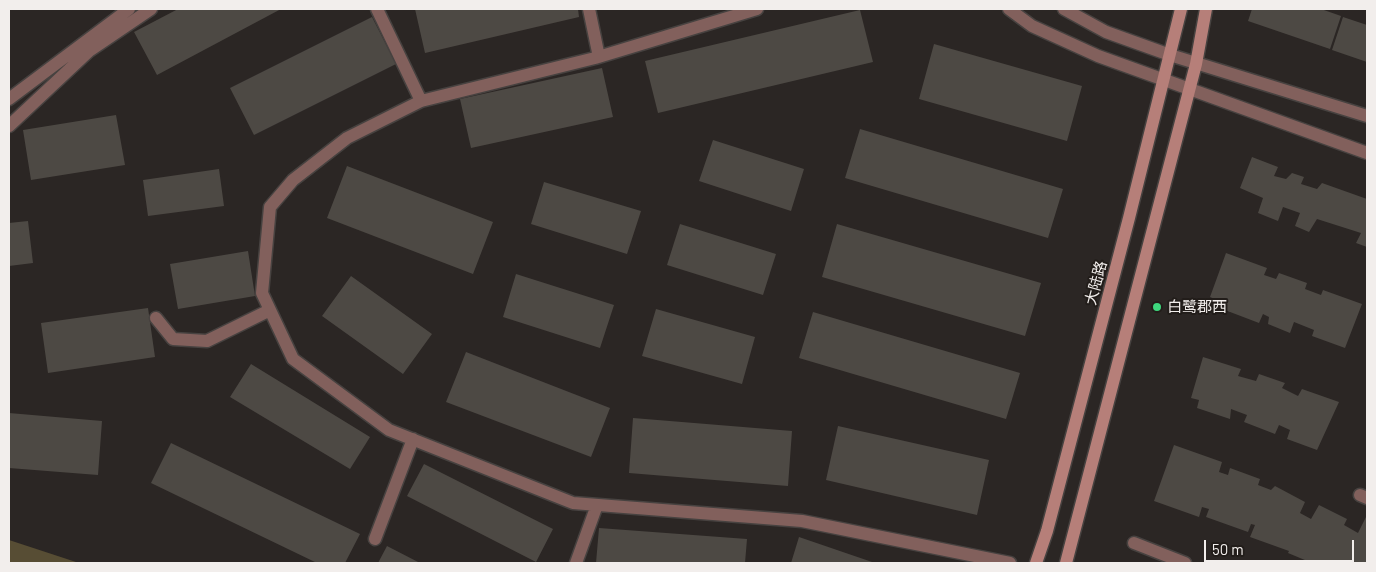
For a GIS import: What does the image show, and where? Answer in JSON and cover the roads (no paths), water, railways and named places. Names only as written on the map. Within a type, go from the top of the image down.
[{"type":"main road","name":"大陆路","points":[[1036,563],[1047,531],[1181,9]]},
{"type":"main road","points":[[1066,563],[1196,64],[1206,9]]},
{"type":"street","points":[[9,99],[129,9]]},
{"type":"street","points":[[9,126],[89,51],[151,9]]},
{"type":"street","points":[[377,9],[421,101]]},
{"type":"street","points":[[589,9],[599,57]]},
{"type":"street","points":[[757,9],[599,57],[421,101],[347,138],[293,180],[270,207],[262,293],[293,359],[389,430],[573,503],[802,521],[1010,563]]},
{"type":"street","points":[[1009,9],[1032,26],[1098,56],[1367,154]]},
{"type":"street","points":[[1064,9],[1106,32],[1170,55],[1367,116]]},
{"type":"street","points":[[156,318],[173,339],[207,341],[270,310]]},
{"type":"street","points":[[375,539],[413,439]]},
{"type":"street","points":[[576,563],[597,505]]},
{"type":"street","points":[[1134,543],[1186,563]]},
{"type":"place","name":"白鹭郡西","points":[[1157,307]]}]
